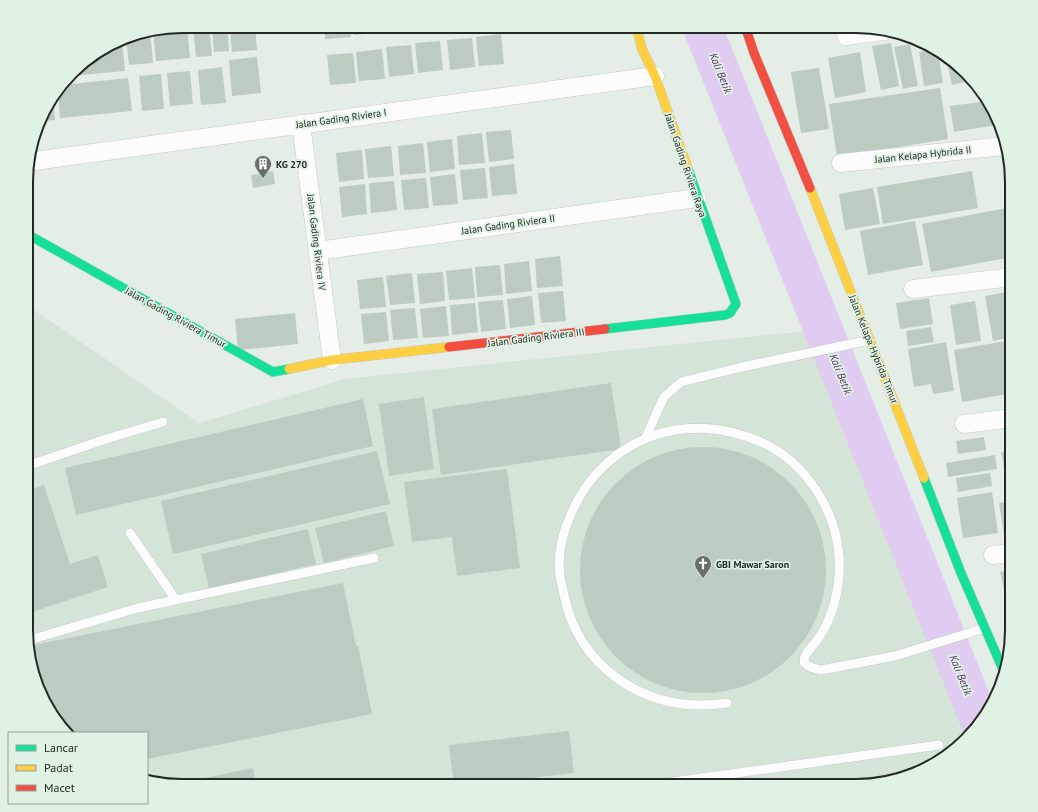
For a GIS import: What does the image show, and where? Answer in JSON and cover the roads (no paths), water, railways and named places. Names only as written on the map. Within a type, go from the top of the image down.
[{"type":"street","name":"Jalan Gading Riviera Raya","points":[[638,33],[642,49],[655,76],[697,198],[736,304]]},
{"type":"street","name":"Jalan Kelapa Hybrida Timur","points":[[747,33],[961,572],[1001,665]]},
{"type":"street","points":[[846,36],[868,33]]},
{"type":"street","name":"Jalan Gading Riviera I","points":[[34,161],[655,76]]},
{"type":"street","name":"Jalan Gading Riviera IV","points":[[301,124],[332,360]]},
{"type":"street","name":"Jalan Kelapa Hybrida II","points":[[841,163],[1001,146]]},
{"type":"street","name":"Jalan Gading Riviera II","points":[[318,251],[697,198]]},
{"type":"street","name":"Jalan Gading Riviera Timur","points":[[33,237],[273,372],[332,360]]},
{"type":"street","points":[[913,289],[1005,278]]},
{"type":"street","name":"Jalan Gading Riviera III","points":[[332,360],[725,315],[730,313],[736,304]]},
{"type":"street","points":[[964,424],[1005,419]]},
{"type":"street","points":[[993,555],[1005,554]]},
{"type":"lane","points":[[645,438],[664,397],[681,382],[870,340]]},
{"type":"lane","points":[[33,464],[103,440],[163,422]]},
{"type":"lane","points":[[727,703],[691,706],[669,702],[649,696],[631,688],[605,669],[583,644],[568,613],[560,574],[561,549],[566,524],[576,501],[590,480],[606,464],[622,451],[645,438],[669,431],[694,428],[720,429],[746,435],[770,446],[790,460],[811,482],[824,504],[834,527],[839,555],[838,583],[826,625],[818,640],[805,655],[804,662],[811,668],[821,670],[882,659],[985,628]]},
{"type":"lane","points":[[130,533],[176,600]]},
{"type":"lane","points":[[33,638],[138,608],[374,558]]},
{"type":"lane","points":[[695,779],[940,745]]},
{"type":"waterway","name":"Kali Betik","points":[[705,33],[978,716]]},
{"type":"place","name":"KG 270","points":[[263,179]]},
{"type":"place","name":"GBI Mawar Saron","points":[[703,579]]}]
